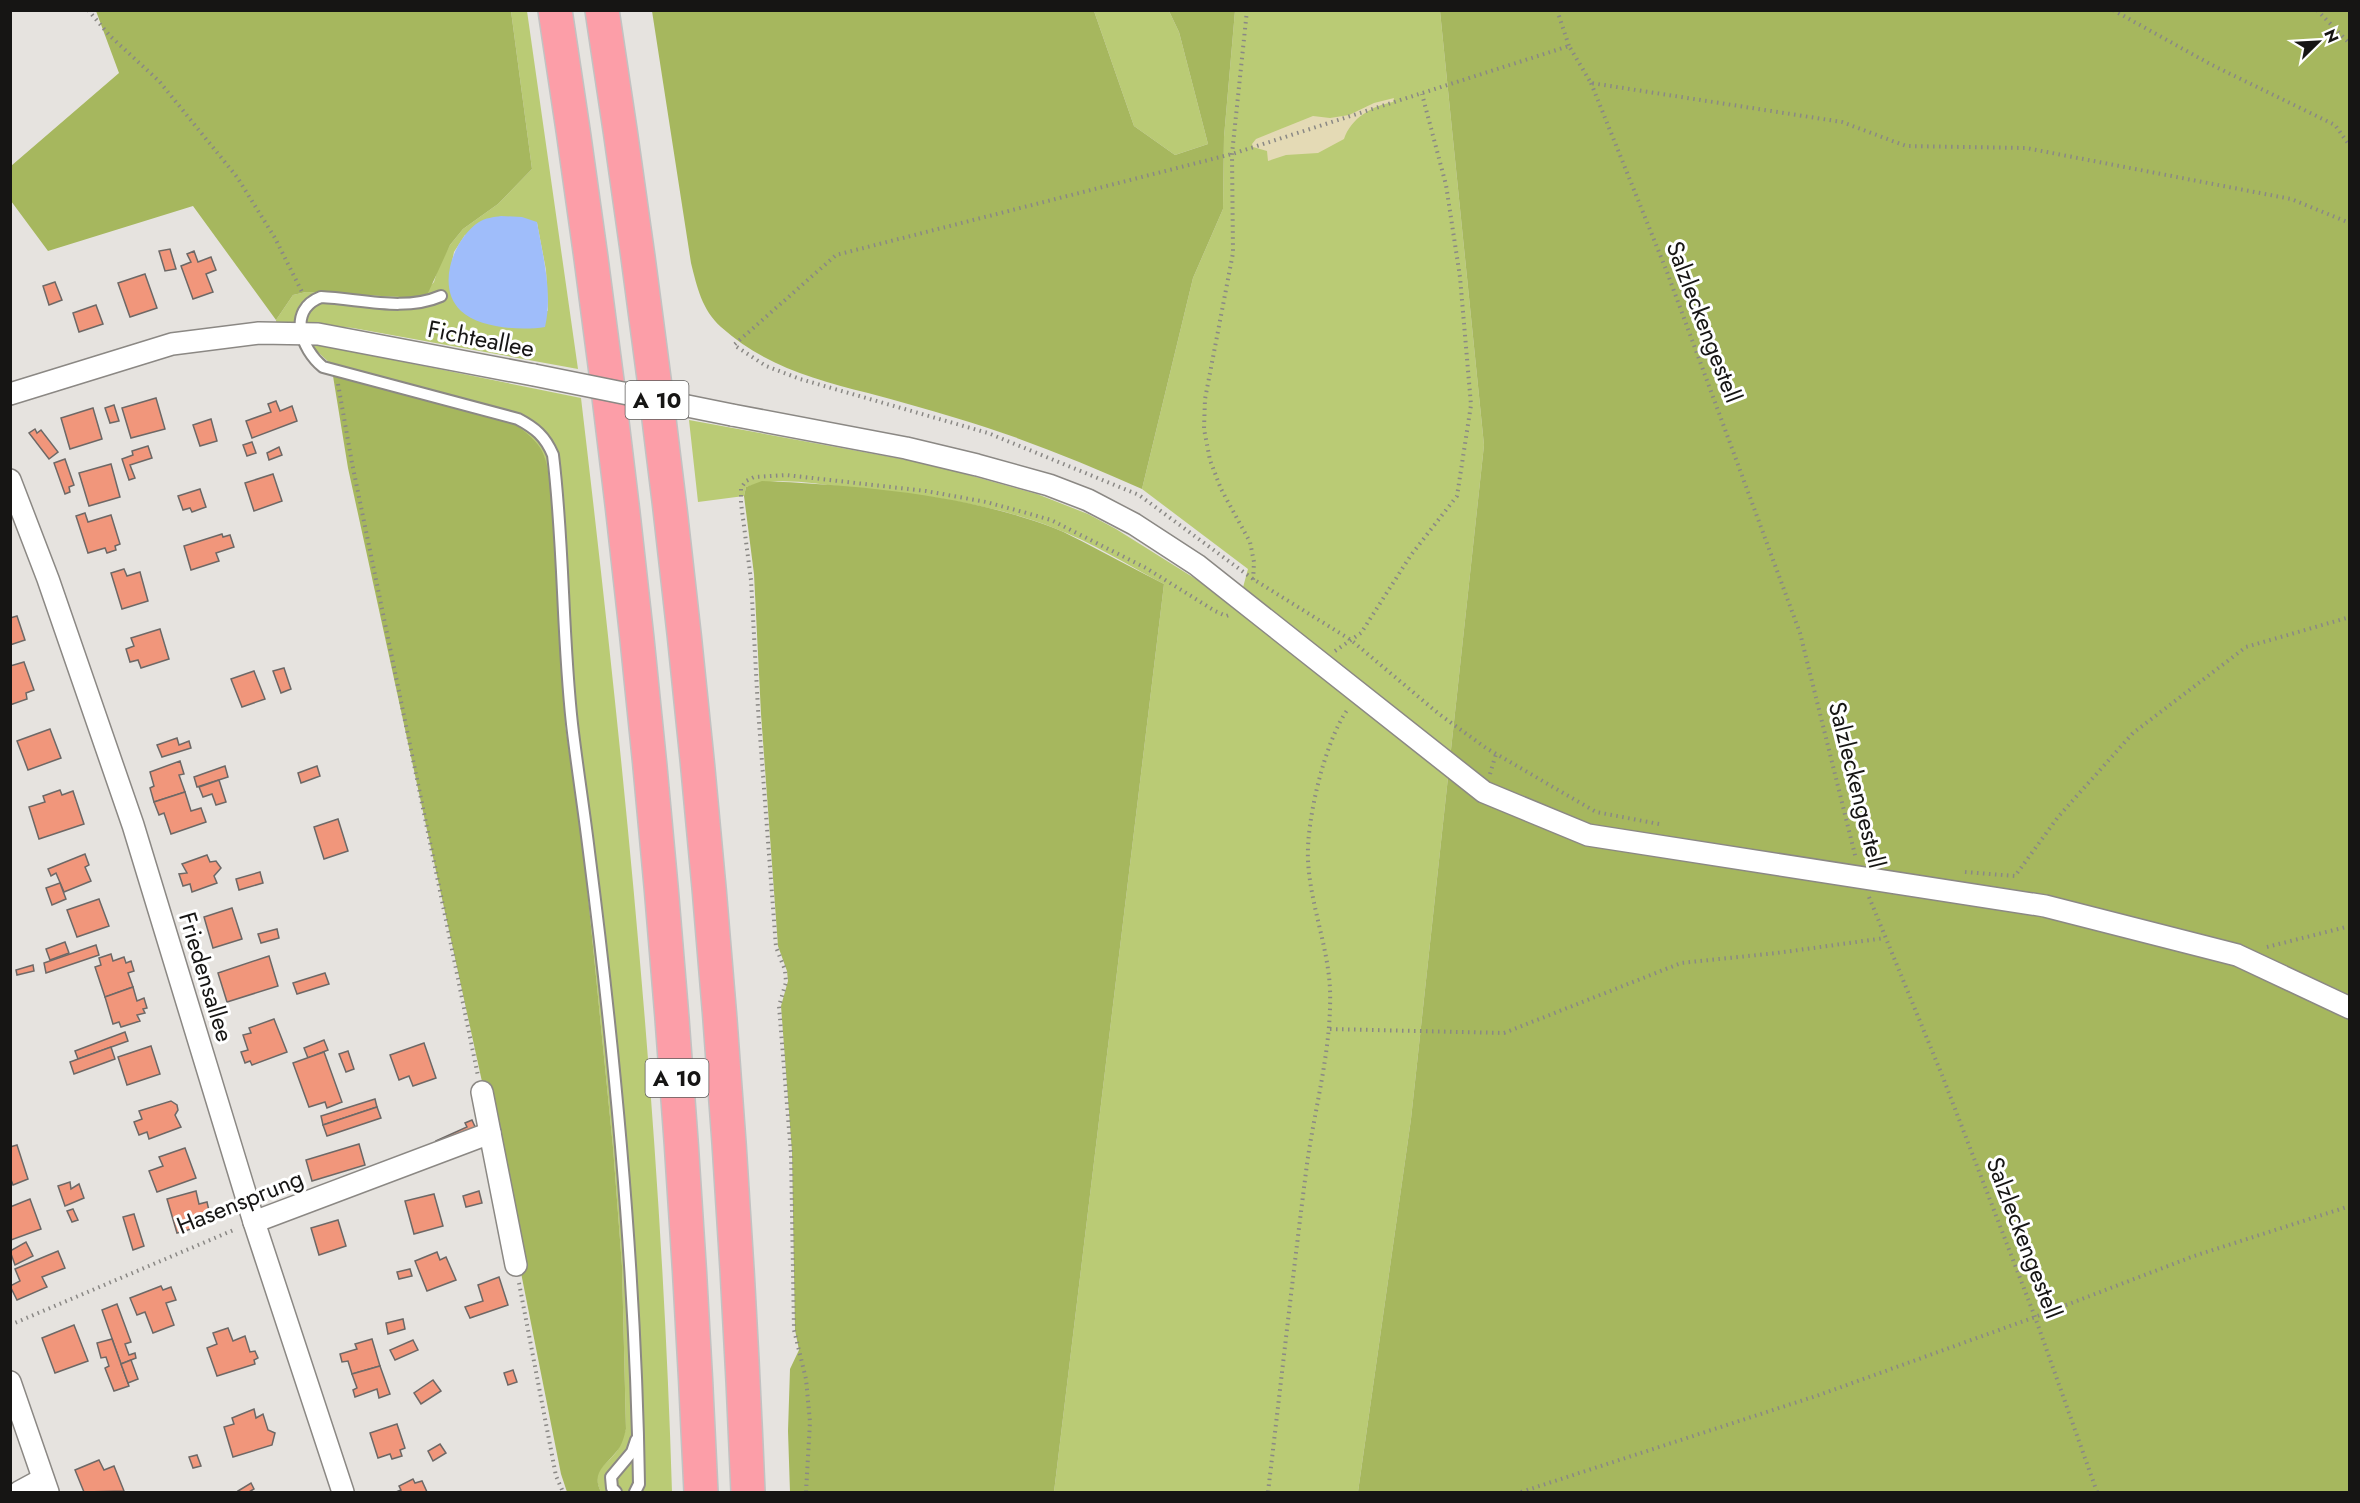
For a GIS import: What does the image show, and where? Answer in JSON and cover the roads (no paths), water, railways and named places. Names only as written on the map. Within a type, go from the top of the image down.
[{"type":"highway","name":"A 10","points":[[555,10],[617,456],[641,677],[670,978],[683,1154],[701,1492]]},
{"type":"highway","name":"A 10","points":[[602,10],[660,428],[699,780],[725,1079],[748,1492]]},
{"type":"street","name":"Fichteallee","points":[[10,394],[172,344],[259,333],[302,332],[534,375],[945,457],[1010,474],[1088,500],[1161,541],[1197,565],[1484,792],[1588,835],[1859,870],[2045,906],[2237,955],[2349,1008]]},
{"type":"street","name":"Friedensallee","points":[[10,480],[48,579],[133,825],[254,1222],[343,1492]]},
{"type":"street","points":[[482,1092],[516,1265]]},
{"type":"street","name":"Hasensprung","points":[[254,1222],[490,1133]]},
{"type":"street","points":[[10,1382],[46,1486],[19,1492]]},
{"type":"lane","points":[[441,296],[425,303],[406,305],[321,297],[307,304],[301,318],[302,332],[305,346],[323,367],[518,419],[536,429],[547,440],[553,454],[572,719],[590,854],[619,1125],[628,1237],[638,1432],[639,1484],[635,1492]]},
{"type":"lane","points":[[616,1492],[612,1488],[611,1477],[632,1452],[638,1432]]},
{"type":"water","points":[[501,216],[522,217],[537,222],[548,288],[545,327],[524,329],[489,325],[469,317],[453,301],[449,289],[449,277],[455,251],[470,229],[479,222]]}]
